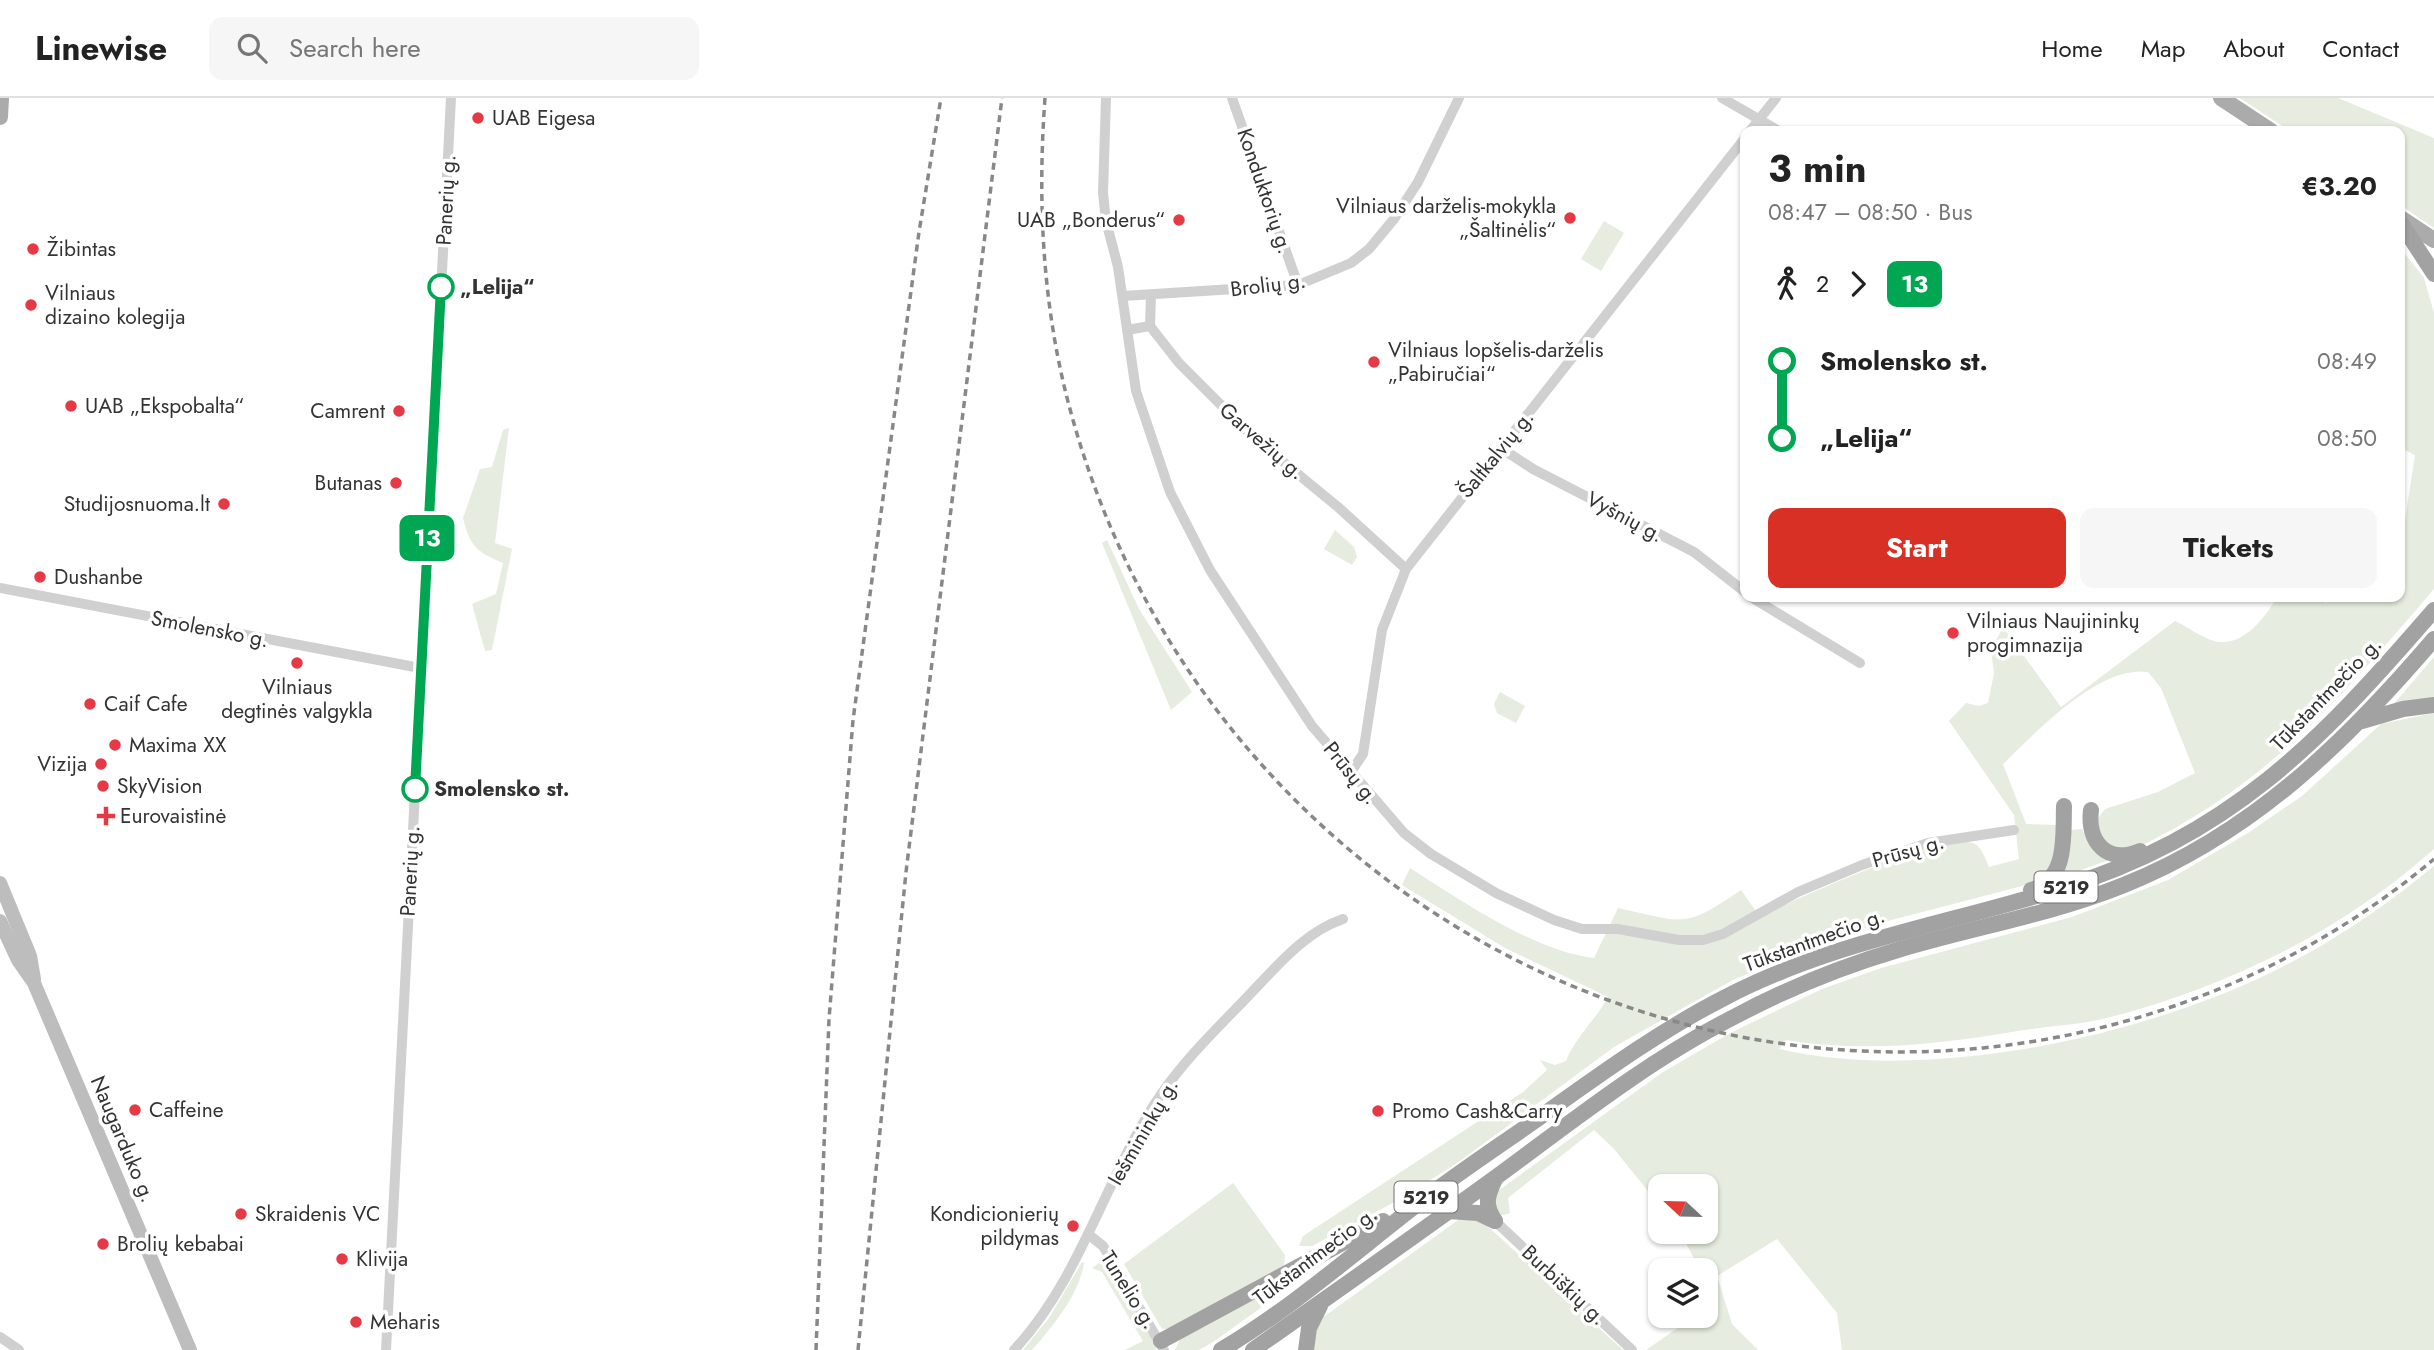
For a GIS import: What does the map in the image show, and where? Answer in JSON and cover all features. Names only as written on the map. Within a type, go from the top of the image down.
[{"type":"highway","points":[[2405,228],[2434,274]]},
{"type":"highway","name":"Tūkstantmečio g.","points":[[1221,1350],[1316,1284],[1422,1200],[1634,1051],[1726,997],[1829,952],[2056,890],[2116,869],[2195,831],[2252,794],[2296,758],[2337,720],[2433,611]]},
{"type":"highway","name":"5219","points":[[2360,722],[2434,639]]},
{"type":"highway","points":[[2360,722],[2403,709],[2434,705]]},
{"type":"highway","name":"Tūkstantmečio g.","points":[[1253,1350],[1643,1069],[1733,1017],[1790,989],[1898,949],[2061,906],[2166,867],[2215,841],[2262,808],[2311,770],[2360,722]]},
{"type":"highway","points":[[1992,907],[2015,894],[2046,884],[2055,875],[2060,863],[2064,806]]},
{"type":"highway","points":[[2091,810],[2090,827],[2094,840],[2107,852],[2117,855],[2131,855],[2195,831]]},
{"type":"highway","points":[[1494,1221],[1486,1209],[1487,1195],[1496,1177]]},
{"type":"highway","points":[[1163,1346],[1422,1200]]},
{"type":"highway","points":[[1448,1211],[1478,1213],[1494,1221]]},
{"type":"highway","points":[[1306,1350],[1312,1320],[1329,1296]]},
{"type":"main road","points":[[0,117],[1,98]]},
{"type":"main road","points":[[2221,98],[2263,126]]},
{"type":"main road","points":[[2405,223],[2434,240]]},
{"type":"main road","name":"Naugarduko g.","points":[[0,883],[30,956],[34,984]]},
{"type":"main road","name":"Naugarduko g.","points":[[0,921],[18,960],[34,984],[190,1350]]},
{"type":"street","name":"Panerių g.","points":[[386,1350],[451,98]]},
{"type":"street","name":"Prūsų g.","points":[[1105,98],[1103,193],[1106,221],[1123,296],[1142,415],[1170,492],[1188,529],[1270,664],[1312,726],[1404,833],[1431,854],[1507,899],[1582,929],[1618,929],[1679,940],[1713,938],[1798,892],[1928,842],[2014,830]]},
{"type":"street","name":"Konduktorių g.","points":[[1232,98],[1298,285]]},
{"type":"street","name":"Brolių g.","points":[[1123,296],[1298,285],[1329,275],[1369,249],[1394,219],[1418,182],[1459,98]]},
{"type":"street","points":[[1722,98],[1769,126]]},
{"type":"street","points":[[1755,126],[1776,98]]},
{"type":"street","name":"Šaltkalvių g.","points":[[1351,772],[1363,754],[1382,630],[1406,569],[1740,144]]},
{"type":"street","points":[[1127,330],[1150,326],[1151,295]]},
{"type":"street","name":"Garvežių g.","points":[[1150,326],[1178,363],[1247,431],[1338,507],[1406,569]]},
{"type":"street","name":"Vyšnių g.","points":[[1501,448],[1533,469],[1694,552],[1740,588]]},
{"type":"street","name":"Smolensko g.","points":[[0,588],[420,668]]},
{"type":"street","points":[[1759,602],[1860,663]]},
{"type":"street","name":"Iešmininkų g.","points":[[1014,1350],[1043,1314],[1088,1234],[1153,1106],[1181,1068],[1292,951],[1324,925],[1343,919]]},
{"type":"street","name":"Burbiškių g.","points":[[1494,1221],[1632,1350]]},
{"type":"street","name":"Tunelio g.","points":[[1088,1234],[1102,1246],[1163,1346]]},
{"type":"street","points":[[0,1337],[19,1350]]},
{"type":"shaded area","points":[[2240,98],[2338,98],[2434,138],[2434,228],[2405,208],[2405,126],[2282,126]]},
{"type":"shaded area","points":[[1604,221],[1624,233],[1601,271],[1581,259]]},
{"type":"shaded area","points":[[2405,254],[2424,278],[2434,313],[2434,589],[2365,669],[2297,738],[2221,799],[2177,827],[2128,852],[2102,843],[2095,822],[2105,809],[2158,792],[2195,773],[2161,688],[2148,672],[2129,673],[2109,679],[2089,690],[2050,719],[2003,764],[2026,824],[2057,825],[2054,863],[2038,882],[1880,923],[1802,950],[1731,981],[1614,1047],[1460,1161],[1404,1197],[1312,1246],[1299,1246],[1303,1236],[1523,1092],[1547,1070],[1540,1060],[1555,1065],[1566,1061],[1608,997],[1505,948],[1402,885],[1410,868],[1475,909],[1523,935],[1571,954],[1594,958],[1618,908],[1657,917],[1682,919],[1707,912],[1741,890],[1760,917],[1869,869],[1934,847],[1959,842],[1975,844],[1982,851],[1989,867],[2019,859],[2014,815],[1949,721],[1966,703],[1979,706],[1988,703],[1994,673],[1991,650],[2003,627],[2061,707],[2175,621],[2220,642],[2247,634],[2274,602],[2405,602],[2405,520],[2415,455],[2405,450]]},
{"type":"shaded area","points":[[509,428],[495,543],[512,549],[492,650],[485,651],[472,604],[496,594],[503,563],[476,547],[463,518],[480,469],[492,467],[503,430]]},
{"type":"shaded area","points":[[1335,530],[1354,547],[1357,557],[1352,565],[1324,549]]},
{"type":"shaded area","points":[[1107,540],[1139,609],[1192,692],[1171,710],[1102,543]]},
{"type":"shaded area","points":[[2434,657],[2434,698],[2392,706]]},
{"type":"shaded area","points":[[1500,692],[1525,706],[1516,723],[1497,713],[1494,704]]},
{"type":"shaded area","points":[[2434,713],[2434,849],[2361,906],[2281,953],[2196,990],[2096,1020],[1961,1040],[1903,1045],[1844,1046],[1786,1040],[1779,1049],[1840,1058],[1907,1060],[1977,1056],[2047,1045],[2117,1029],[2185,1008],[2247,984],[2303,956],[2371,914],[2434,866],[2434,1350],[1842,1350],[1837,1313],[1777,1239],[1718,1275],[1718,1258],[1694,1258],[1686,1244],[1718,1244],[1718,1174],[1648,1174],[1648,1191],[1614,1149],[1594,1130],[1508,1198],[1510,1213],[1499,1216],[1490,1202],[1495,1193],[1663,1072],[1732,1032],[1822,989],[1881,968],[2072,917],[2168,880],[2248,833],[2302,796],[2381,724]]},
{"type":"shaded area","points":[[2082,829],[2095,853],[2109,860],[2064,876],[2070,830]]},
{"type":"shaded area","points":[[1233,1183],[1285,1255],[1284,1266],[1173,1328],[1162,1329],[1124,1264]]},
{"type":"shaded area","points":[[1461,1218],[1482,1221],[1623,1350],[1314,1350],[1315,1329],[1322,1318]]},
{"type":"shaded area","points":[[1345,1248],[1213,1342],[1199,1350],[1175,1350],[1181,1337]]},
{"type":"shaded area","points":[[1082,1262],[1084,1263],[1077,1287],[1064,1310],[1032,1350],[1023,1350],[1049,1318]]},
{"type":"shaded area","points":[[1099,1263],[1108,1264],[1155,1341],[1156,1350],[1125,1350],[1143,1341],[1102,1272],[1092,1268]]},
{"type":"shaded area","points":[[1718,1279],[1732,1324],[1758,1350],[1646,1350],[1678,1328],[1718,1328]]},
{"type":"railway","points":[[816,1350],[829,1019],[853,720],[919,232],[941,98]]},
{"type":"railway","points":[[858,1350],[906,872],[1002,98]]},
{"type":"railway","points":[[1045,98],[1042,220],[1055,341],[1073,420],[1127,562],[1202,691],[1298,802],[1409,896],[1536,970],[1673,1021],[1819,1048],[1971,1049],[2096,1029],[2218,990],[2331,933],[2384,898],[2434,859]]},
{"type":"bus line","name":"13","points":[[415,789],[441,287]]},
{"type":"place","name":"UAB Eigesa","points":[[478,118]]},
{"type":"place","name":"Vilniaus darželis-mokykla „Šaltinėlis“","points":[[1570,218]]},
{"type":"place","name":"UAB „Bonderus“","points":[[1179,220]]},
{"type":"place","name":"Žibintas","points":[[33,249]]},
{"type":"place","name":"„Lelija“","points":[[441,287]]},
{"type":"place","name":"Vilniaus dizaino kolegija","points":[[31,305]]},
{"type":"place","name":"Vilniaus lopšelis-darželis „Pabiručiai“","points":[[1374,362]]},
{"type":"place","name":"UAB „Ekspobalta“","points":[[71,406]]},
{"type":"place","name":"Camrent","points":[[399,411]]},
{"type":"place","name":"Butanas","points":[[396,483]]},
{"type":"place","name":"Studijosnuoma.lt","points":[[224,504]]},
{"type":"place","name":"Dushanbe","points":[[40,577]]},
{"type":"place","name":"Vilniaus Naujininkų progimnazija","points":[[1953,633]]},
{"type":"place","name":"Vilniaus degtinės valgykla","points":[[297,663]]},
{"type":"place","name":"Caif Cafe","points":[[90,704]]},
{"type":"place","name":"Maxima XX","points":[[115,745]]},
{"type":"place","name":"Vizija","points":[[101,764]]},
{"type":"place","name":"SkyVision","points":[[103,786]]},
{"type":"place","name":"Smolensko st.","points":[[415,789]]},
{"type":"place","name":"Eurovaistinė","points":[[106,816]]},
{"type":"place","name":"Caffeine","points":[[135,1110]]},
{"type":"place","name":"Promo Cash&Carry","points":[[1378,1111]]},
{"type":"place","name":"Skraidenis VC","points":[[241,1214]]},
{"type":"place","name":"Kondicionierių pildymas","points":[[1073,1226]]},
{"type":"place","name":"Brolių kebabai","points":[[103,1244]]},
{"type":"place","name":"Klivija","points":[[342,1259]]},
{"type":"place","name":"Meharis","points":[[356,1322]]}]
